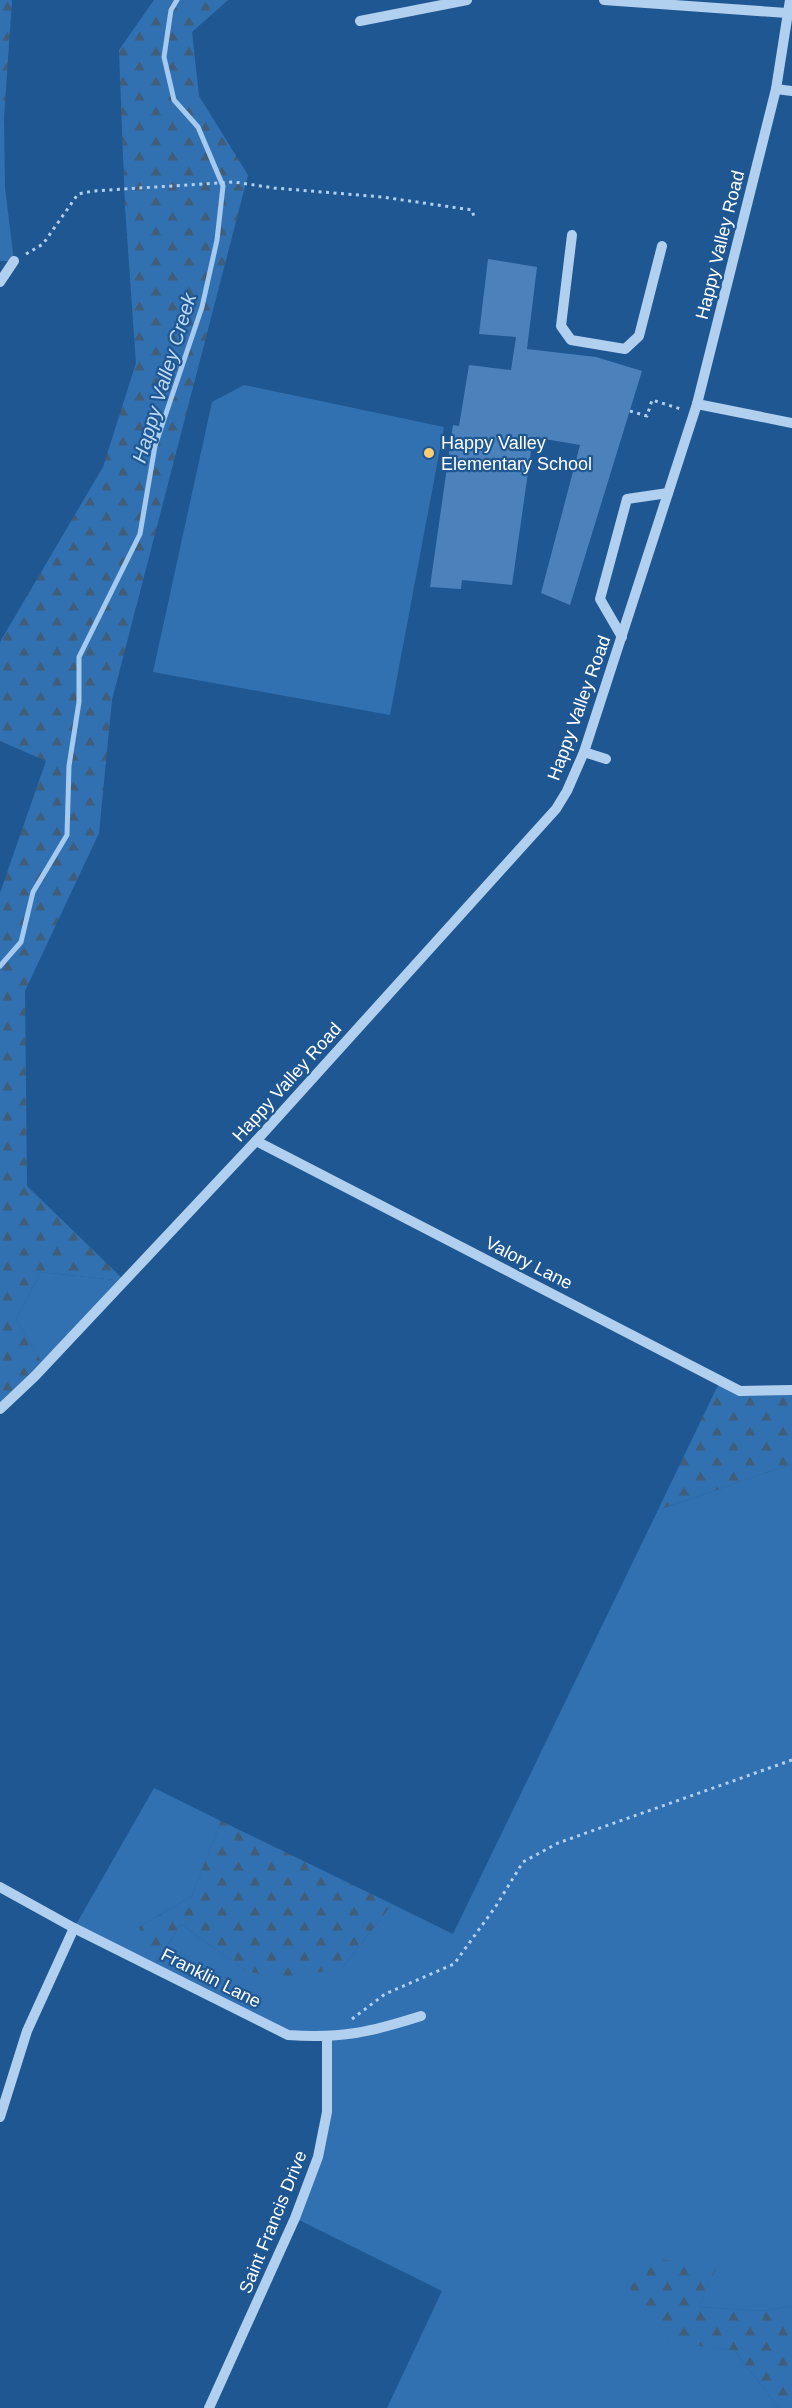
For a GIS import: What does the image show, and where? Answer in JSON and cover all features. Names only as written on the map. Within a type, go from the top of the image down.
[{"type":"street","points":[[360,21],[467,0]]},
{"type":"street","points":[[604,0],[787,14]]},
{"type":"street","name":"Happy Valley Road","points":[[0,1409],[35,1376],[256,1141],[556,808],[567,791],[584,752],[696,408],[776,89],[790,0]]},
{"type":"street","points":[[776,89],[792,91]]},
{"type":"street","points":[[572,235],[561,327],[571,340],[625,350],[639,336],[662,246]]},
{"type":"street","points":[[0,282],[14,261]]},
{"type":"street","points":[[696,408],[792,423]]},
{"type":"street","points":[[622,637],[600,599],[627,499],[668,493]]},
{"type":"street","points":[[584,752],[606,759]]},
{"type":"street","name":"Valory Lane","points":[[256,1141],[740,1391],[792,1390]]},
{"type":"street","name":"Franklin Lane","points":[[0,1887],[74,1928],[288,2035],[327,2038],[382,2029],[421,2016]]},
{"type":"street","points":[[0,2117],[27,2031],[74,1928]]},
{"type":"street","name":"Saint Francis Drive","points":[[210,2408],[290,2229],[318,2157],[327,2112],[327,2038]]},
{"type":"path","points":[[14,261],[43,244],[78,194],[234,182],[274,188],[382,197],[472,210],[474,217]]},
{"type":"path","points":[[630,411],[647,416],[652,400],[696,408]]},
{"type":"path","points":[[327,2038],[385,1994],[454,1964],[496,1906],[523,1862],[558,1843],[792,1760]]},
{"type":"green space","points":[[0,0],[12,0],[4,118],[0,121]]},
{"type":"green space","points":[[154,0],[228,0],[192,32],[199,96],[248,175],[112,700],[99,833],[25,991],[27,1186],[125,1281],[41,1272],[16,1319],[44,1367],[0,1408],[0,893],[46,761],[0,741],[0,642],[103,467],[136,363],[125,207],[119,50]]},
{"type":"green space","points":[[4,118],[5,188],[14,261],[0,261],[0,121]]},
{"type":"green space","points":[[244,385],[444,427],[390,715],[153,672],[212,402]]},
{"type":"green space","points":[[41,1272],[125,1281],[44,1367],[16,1319]]},
{"type":"green space","points":[[720,1381],[740,1391],[792,1390],[792,1464],[658,1510]]},
{"type":"green space","points":[[792,1464],[792,2306],[762,2311],[699,2307],[718,2263],[662,2341],[734,2350],[779,2408],[387,2408],[442,2291],[295,2218],[327,2112],[326,2038],[288,2035],[74,1928],[154,1788],[221,1821],[192,1896],[139,1927],[154,1967],[181,1924],[246,1971],[343,1967],[392,1904],[453,1934],[658,1510]]},
{"type":"green space","points":[[221,1821],[392,1904],[343,1967],[285,1980],[246,1971],[181,1924],[153,1968],[139,1927],[192,1896]]},
{"type":"green space","points":[[656,2259],[718,2264],[699,2307],[762,2311],[792,2306],[792,2408],[779,2408],[734,2350],[662,2342],[623,2279]]},
{"type":"building","points":[[488,259],[537,267],[527,349],[596,357],[642,371],[570,605],[541,593],[580,445],[533,437],[512,585],[462,580],[461,589],[430,587],[453,425],[459,426],[469,365],[511,370],[516,337],[479,334]]},
{"type":"waterway","name":"Happy Valley Creek","points":[[0,966],[21,942],[33,892],[67,835],[69,766],[79,702],[79,657],[140,534],[155,446],[202,307],[217,240],[223,186],[198,127],[174,100],[164,57],[171,10],[177,0]]},
{"type":"place","name":"Happy Valley Elementary School","points":[[429,453]]}]
